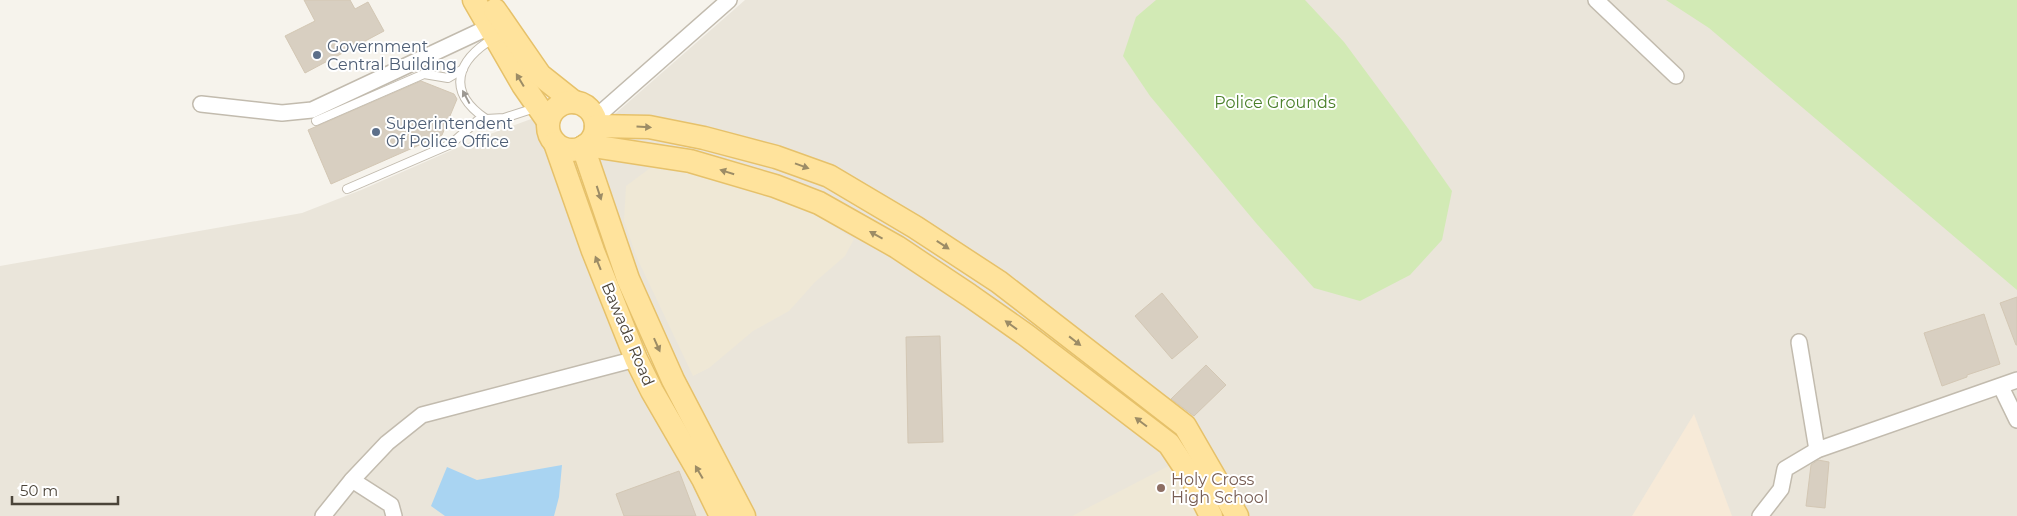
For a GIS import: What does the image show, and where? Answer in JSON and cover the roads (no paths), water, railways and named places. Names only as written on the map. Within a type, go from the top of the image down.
[{"type":"main road","points":[[474,0],[523,85],[543,114],[548,131],[555,143],[564,148],[574,150],[590,134],[649,127],[704,138],[776,157],[829,176],[915,227],[999,282],[1185,426],[1237,516]]},
{"type":"main road","points":[[490,0],[540,75],[574,102],[587,107],[590,134],[628,279],[673,380],[744,516]]},
{"type":"main road","points":[[543,114],[560,105],[574,102]]},
{"type":"main road","points":[[590,134],[775,186],[819,203],[897,247],[969,295],[1170,445],[1193,480],[1211,516]]},
{"type":"main road","name":"Bawada Road","points":[[555,143],[593,251],[636,359],[652,391],[703,479],[721,516]]},
{"type":"main road","points":[[1170,445],[1185,426]]},
{"type":"street","points":[[590,134],[729,0]]},
{"type":"street","points":[[1596,0],[1676,76]]},
{"type":"street","points":[[201,104],[282,113],[312,110],[492,32]]},
{"type":"street","points":[[1799,342],[1817,450]]},
{"type":"street","points":[[323,516],[352,480],[387,442],[422,415],[636,359]]},
{"type":"street","points":[[1760,516],[1781,489],[1785,469],[1817,450],[2017,380]]},
{"type":"street","points":[[2001,387],[2017,420]]},
{"type":"street","points":[[352,480],[391,505],[394,516]]},
{"type":"lane","points":[[486,119],[471,107],[461,89],[460,79],[466,62],[492,32]]},
{"type":"lane","points":[[316,121],[424,74],[448,78],[463,70]]},
{"type":"lane","points":[[347,189],[451,144],[477,121],[543,114]]},
{"type":"water","points":[[562,465],[559,497],[554,516],[445,516],[431,506],[447,467],[477,480]]},
{"type":"place","name":"Government Central Building","points":[[317,55]]},
{"type":"place","name":"Superintendent Of Police Office","points":[[376,132]]},
{"type":"place","name":"Holy Cross High School","points":[[1161,488]]},
{"type":"park label","name":"Police Grounds","points":[[1275,102]]}]
